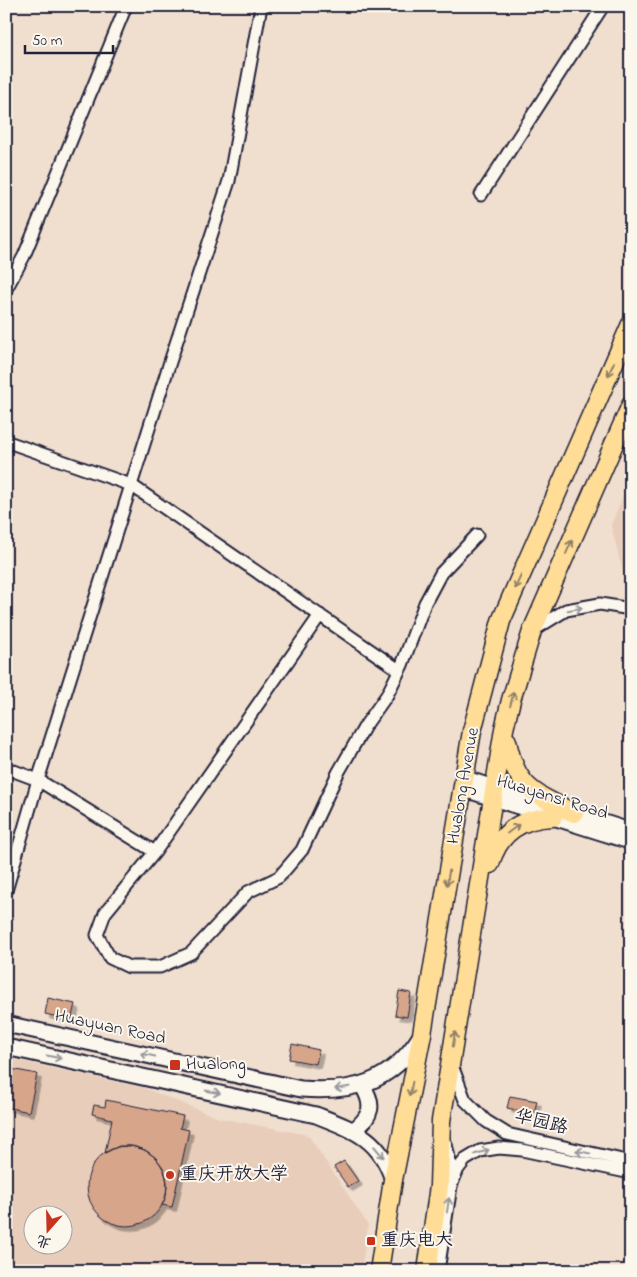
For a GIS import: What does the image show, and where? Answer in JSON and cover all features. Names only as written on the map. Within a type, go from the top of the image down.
[{"type":"main road","name":"Hualong Avenue","points":[[379,1271],[393,1180],[422,1034],[463,784],[478,706],[501,621],[631,324]]},
{"type":"main road","name":"Hualong Avenue","points":[[427,1271],[439,1186],[441,1122],[504,729],[532,631],[631,405]]},
{"type":"main road","points":[[504,729],[510,757],[519,777],[538,795],[574,813]]},
{"type":"main road","points":[[473,919],[497,844],[508,833],[529,820],[538,817],[553,817]]},
{"type":"main road","name":"Huayuan Road","points":[[6,1024],[301,1089],[324,1091],[362,1085],[380,1077],[396,1067],[410,1054],[422,1034]]},
{"type":"main road","points":[[6,1047],[316,1116],[353,1131],[367,1139],[380,1151],[388,1164],[393,1180]]},
{"type":"main road","points":[[353,1131],[368,1116],[370,1106],[369,1096],[362,1085]]},
{"type":"street","points":[[6,289],[24,256],[126,6]]},
{"type":"street","points":[[6,892],[38,780],[229,181],[261,6]]},
{"type":"street","points":[[481,196],[603,6]]},
{"type":"street","points":[[6,444],[8,442],[131,485],[399,670]]},
{"type":"street","points":[[320,615],[155,852],[105,913],[97,935],[110,958],[129,967],[160,967],[191,952],[248,892],[279,877],[302,850],[338,773],[365,726],[387,695],[399,670],[425,603],[441,573],[477,535]]},
{"type":"street","points":[[532,631],[566,610],[600,604],[631,609]]},
{"type":"street","points":[[6,768],[38,780],[155,852]]},
{"type":"street","name":"Huayansi Road","points":[[463,784],[574,813],[631,831]]},
{"type":"street","name":"Huayansi Road","points":[[495,793],[553,817],[631,842]]},
{"type":"street","name":"华园路","points":[[451,1061],[466,1100],[486,1121],[507,1134],[631,1162]]},
{"type":"street","name":"Hualong Avenue","points":[[438,1271],[451,1186],[451,1167],[441,1122]]},
{"type":"street","name":"华园路","points":[[451,1186],[458,1169],[465,1160],[480,1151],[499,1148],[522,1150],[631,1172]]},
{"type":"shaded area","points":[[631,477],[631,587],[626,585],[611,525]]},
{"type":"shaded area","name":"重庆开放大学","points":[[6,1058],[144,1088],[219,1118],[308,1135],[368,1225],[361,1271],[6,1271]]},
{"type":"building","points":[[399,991],[411,993],[407,1017],[395,1015]]},
{"type":"building","points":[[48,998],[75,1004],[71,1020],[45,1014]]},
{"type":"building","points":[[292,1044],[319,1050],[316,1064],[289,1059]]},
{"type":"building","points":[[6,1068],[37,1074],[29,1112],[6,1107]]},
{"type":"building","points":[[510,1096],[537,1101],[534,1114],[507,1108]]},
{"type":"building","points":[[106,1100],[183,1116],[180,1128],[189,1130],[172,1207],[162,1205],[166,1196],[167,1182],[164,1169],[156,1158],[145,1150],[132,1146],[119,1146],[105,1153],[112,1119],[92,1114],[94,1105],[105,1107]]},
{"type":"building","points":[[127,1146],[142,1149],[155,1158],[164,1171],[167,1186],[164,1201],[155,1214],[142,1223],[127,1226],[112,1223],[99,1214],[90,1201],[87,1186],[90,1171],[99,1158],[112,1149]]},
{"type":"building","points":[[344,1161],[358,1181],[348,1187],[334,1167]]},
{"type":"place","name":"Hualong","points":[[175,1065]]},
{"type":"place","name":"重庆开放大学","points":[[170,1175]]},
{"type":"place","name":"重庆电大","points":[[371,1241]]}]
